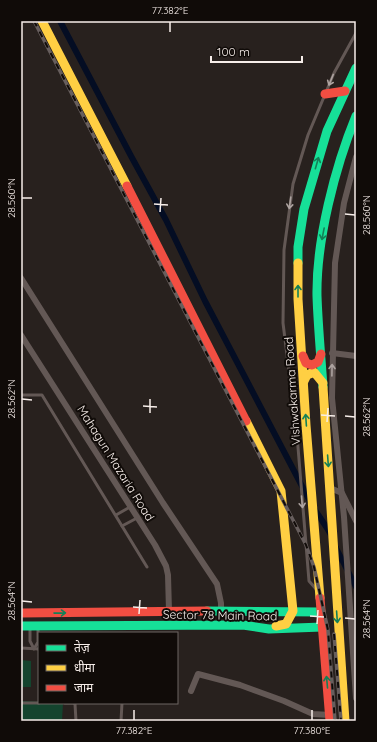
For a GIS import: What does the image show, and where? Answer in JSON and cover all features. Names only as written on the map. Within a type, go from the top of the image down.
[{"type":"main road","points":[[42,21],[194,316],[281,491],[293,612],[286,624],[274,626],[269,629]]},
{"type":"main road","name":"Vishwakarma Road","points":[[330,718],[318,578],[298,299],[298,247],[304,209],[327,131],[356,68]]},
{"type":"main road","points":[[325,94],[345,91]]},
{"type":"main road","points":[[345,721],[318,295],[320,248],[332,189],[348,135],[356,116]]},
{"type":"main road","points":[[302,355],[306,363],[312,365],[318,362],[321,353]]},
{"type":"main road","points":[[304,381],[307,375],[314,372],[323,383]]},
{"type":"main road","name":"Sector 78 Main Road","points":[[21,613],[169,611],[321,612]]},
{"type":"main road","points":[[80,612],[74,617],[73,623],[80,626]]},
{"type":"main road","name":"Sector 78 Main Road","points":[[30,626],[80,626],[123,630],[243,626],[269,629],[322,627]]},
{"type":"street","points":[[356,157],[344,203],[335,262],[332,353],[332,398],[344,517],[356,698]]},
{"type":"street","points":[[21,278],[163,503],[217,584],[221,603],[221,612]]},
{"type":"street","name":"Mahagun Mazaria Road","points":[[21,335],[155,545],[166,566],[170,583],[169,611]]},
{"type":"street","points":[[332,353],[356,356]]},
{"type":"street","points":[[330,488],[342,493],[356,521]]},
{"type":"street","points":[[191,691],[198,674],[240,685],[284,701],[313,714],[330,718]]},
{"type":"lane","points":[[320,592],[309,581],[297,435],[283,323],[284,250],[292,184],[308,136],[325,94],[334,73],[356,33]]},
{"type":"lane","points":[[21,395],[42,395],[148,567]]},
{"type":"lane","points":[[116,515],[130,507]]},
{"type":"lane","points":[[122,526],[137,518]]},
{"type":"lane","points":[[30,626],[38,642],[34,649]]},
{"type":"lane","points":[[30,626],[30,641],[34,649]]},
{"type":"lane","points":[[21,648],[38,649]]},
{"type":"lane","points":[[21,703],[38,702]]},
{"type":"lane","points":[[75,704],[76,721]]},
{"type":"lane","points":[[121,721],[122,704]]},
{"type":"green space","points":[[21,660],[31,661],[31,687],[21,687]]},
{"type":"green space","points":[[21,701],[38,702],[38,704],[63,704],[62,721],[21,721]]},
{"type":"waterway","points":[[60,21],[166,220],[205,301],[313,507],[331,535]]},
{"type":"waterway","points":[[335,546],[356,587]]},
{"type":"railway","points":[[34,21],[306,545],[314,567],[328,630],[335,721]]},
{"type":"railway","points":[[334,634],[341,721]]},
{"type":"traffic: fast","points":[[298,263],[298,247],[304,209],[327,131],[356,68]]},
{"type":"traffic: fast","points":[[323,387],[317,296],[320,252],[323,228],[334,181],[356,116]]},
{"type":"traffic: fast","points":[[207,611],[321,612]]},
{"type":"traffic: fast","points":[[21,626],[243,625],[269,629],[322,627]]},
{"type":"traffic: slow","points":[[42,21],[127,186]]},
{"type":"traffic: slow","points":[[298,263],[298,299],[306,425],[320,598]]},
{"type":"traffic: slow","points":[[304,381],[307,375],[314,372],[323,383]]},
{"type":"traffic: slow","points":[[323,387],[345,721]]},
{"type":"traffic: slow","points":[[246,421],[281,491],[293,611],[286,624],[276,626]]},
{"type":"traffic: jam","points":[[325,94],[345,91]]},
{"type":"traffic: jam","points":[[127,186],[246,421]]},
{"type":"traffic: jam","points":[[303,356],[306,363],[312,365],[318,362],[321,354]]},
{"type":"traffic: jam","points":[[320,598],[330,721]]},
{"type":"traffic: jam","points":[[21,613],[207,611]]}]
